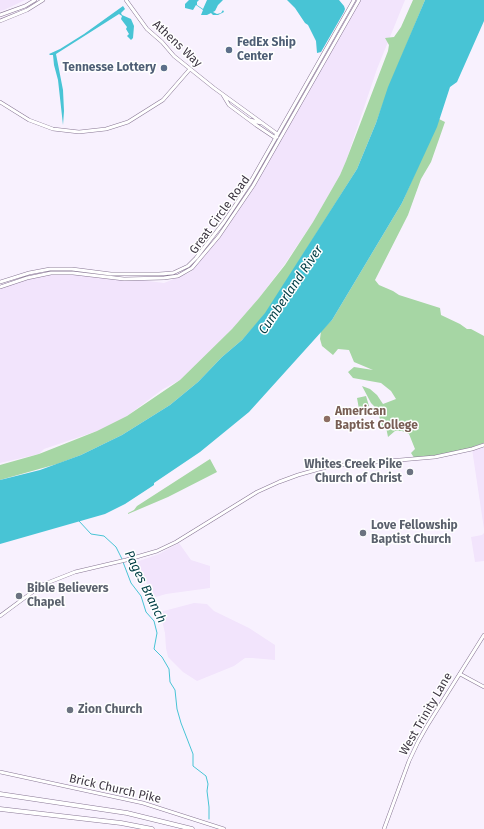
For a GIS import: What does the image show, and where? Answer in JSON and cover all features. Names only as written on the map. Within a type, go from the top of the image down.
[{"type":"highway","points":[[0,794],[126,813],[192,829]]},
{"type":"highway","points":[[0,809],[114,822],[152,829]]},
{"type":"street","points":[[0,15],[25,6],[35,0]]},
{"type":"street","points":[[0,21],[28,10],[44,0]]},
{"type":"street","name":"Athens Way","points":[[126,0],[147,29],[162,42],[174,56],[222,94],[276,133],[276,136]]},
{"type":"street","name":"Great Circle Road","points":[[0,282],[29,273],[50,269],[72,268],[104,273],[125,274],[166,274],[180,271],[196,258],[224,222],[250,183],[354,0]]},
{"type":"street","name":"Great Circle Road","points":[[0,286],[51,273],[73,273],[124,279],[164,278],[182,274],[196,265],[253,186],[359,0]]},
{"type":"street","points":[[333,37],[345,24]]},
{"type":"street","points":[[0,102],[29,120],[53,128],[79,132],[106,129],[128,122],[163,100],[190,69]]},
{"type":"street","name":"Athens Way","points":[[222,94],[229,105],[274,137],[276,136],[280,139]]},
{"type":"street","points":[[250,120],[261,123]]},
{"type":"street","points":[[0,616],[42,585],[75,572],[139,557],[157,551],[176,542],[257,492],[298,475],[337,466],[435,456],[472,449],[484,445]]},
{"type":"street","name":"West Trinity Lane","points":[[384,829],[412,756],[427,726],[484,635]]},
{"type":"street","points":[[460,674],[484,687]]},
{"type":"street","name":"Brick Church Pike","points":[[0,772],[143,803],[224,829]]},
{"type":"shaded area","points":[[0,0],[25,0],[0,11]]},
{"type":"shaded area","points":[[360,0],[405,0],[377,69],[340,175],[313,222],[284,265],[259,298],[232,329],[180,380],[163,389],[127,416],[97,431],[44,449],[39,454],[0,463],[0,288],[55,269],[164,283],[191,272],[250,194]]},
{"type":"shaded area","points":[[484,445],[484,529],[472,449]]},
{"type":"shaded area","points":[[484,533],[484,561],[475,562],[471,537],[482,535]]},
{"type":"shaded area","points":[[179,543],[191,560],[210,566],[210,588],[166,594],[156,597],[153,595],[136,562],[159,554]]},
{"type":"shaded area","points":[[194,603],[207,604],[214,611],[249,628],[275,645],[275,660],[245,658],[234,666],[197,681],[183,672],[168,657],[165,633],[160,612]]},
{"type":"green space","points":[[413,0],[425,0],[357,169],[266,313],[242,340],[222,357],[198,382],[170,405],[122,435],[81,455],[57,464],[0,480],[0,465],[39,454],[97,431],[127,416],[180,380],[232,329],[259,298],[285,265],[313,222],[340,175],[388,51],[389,45],[385,38],[394,37],[401,27]]},
{"type":"green space","points":[[439,119],[445,122],[431,162],[421,179],[408,215],[375,280],[379,285],[399,295],[440,308],[441,315],[484,336],[484,443],[475,446],[472,449],[435,457],[415,459],[411,453],[415,449],[409,434],[402,431],[395,431],[388,437],[386,427],[382,426],[377,409],[371,403],[362,386],[370,389],[377,395],[383,404],[396,399],[391,391],[381,383],[353,378],[348,372],[354,367],[373,370],[354,362],[349,350],[338,349],[333,355],[322,346],[320,339],[321,331],[332,320],[402,203]]},
{"type":"green space","points":[[366,396],[369,406],[359,409],[357,398]]},
{"type":"green space","points":[[210,459],[217,472],[168,497],[128,514],[137,506]]},
{"type":"water","points":[[189,0],[199,0],[197,5],[203,9],[207,0],[223,0],[213,12],[217,14],[221,13],[223,10],[224,12],[218,15],[213,15],[211,13],[201,15],[203,10],[196,5],[193,10],[185,8],[185,4]]},
{"type":"water","points":[[287,0],[339,0],[344,6],[344,12],[321,52],[317,53],[316,41],[308,25]]},
{"type":"water","name":"Cumberland River","points":[[425,0],[484,0],[484,21],[457,82],[450,87],[437,127],[402,203],[332,320],[249,412],[200,452],[154,483],[154,485],[125,504],[105,514],[0,544],[0,480],[40,470],[81,455],[122,435],[170,405],[198,382],[222,357],[242,340],[265,313],[357,169],[376,123],[388,87]]},
{"type":"water","points":[[123,6],[125,9],[121,13],[122,15],[131,19],[134,26],[133,38],[131,40],[127,36],[129,34],[126,29],[127,27],[121,19],[122,16],[119,14],[56,54],[63,90],[63,125],[58,80],[53,55],[49,54],[84,34]]},
{"type":"waterway","name":"Pages Branch","points":[[79,521],[91,534],[104,536],[116,547],[122,559]]},
{"type":"waterway","name":"Pages Branch","points":[[123,562],[131,583],[141,596],[146,612],[154,621],[157,633],[154,649],[162,657],[169,669],[170,682],[175,690],[177,709],[193,754],[193,766],[206,776],[208,784],[209,819]]},
{"type":"place","name":"FedEx Ship Center","points":[[229,50]]},
{"type":"place","name":"Tennesse Lottery","points":[[164,68]]},
{"type":"place","name":"American Baptist College","points":[[327,419]]},
{"type":"place","name":"Whites Creek Pike Church of Christ","points":[[410,472]]},
{"type":"place","name":"Love Fellowship Baptist Church","points":[[363,533]]},
{"type":"place","name":"Bible Believers Chapel","points":[[19,596]]},
{"type":"place","name":"Zion Church","points":[[70,710]]}]
